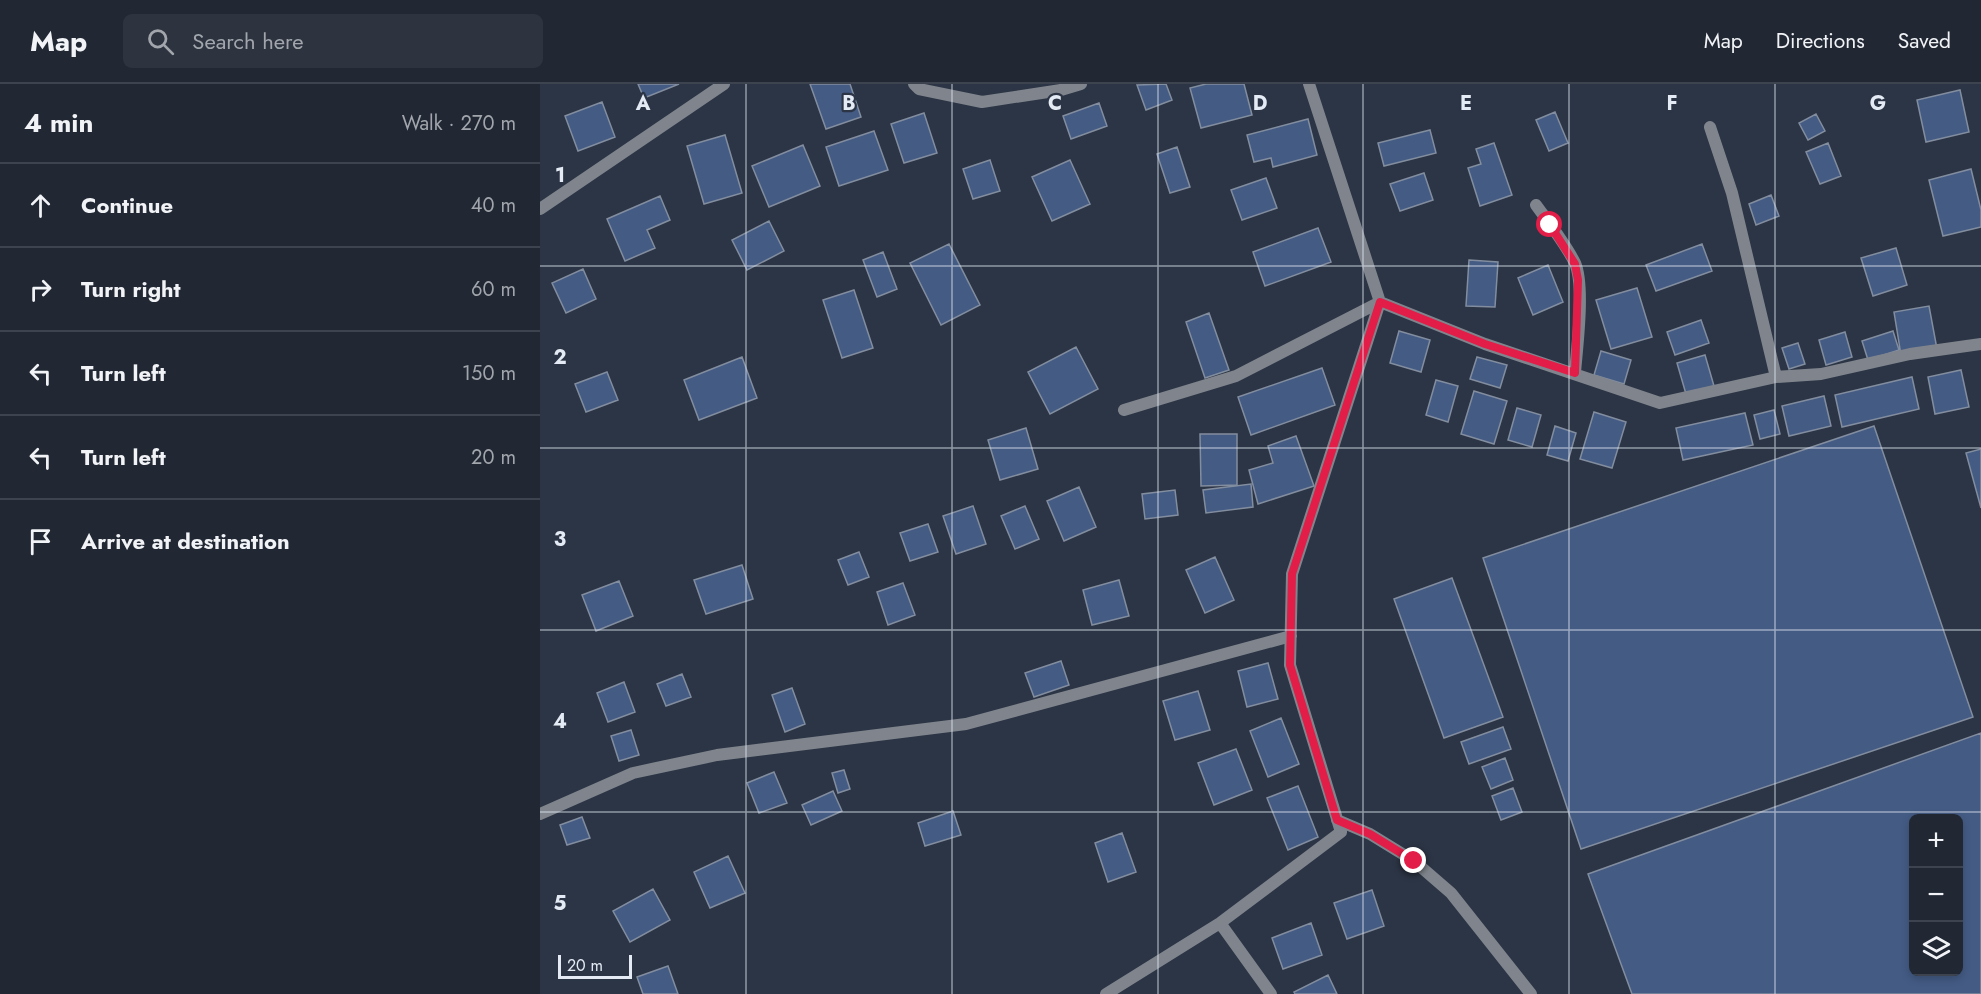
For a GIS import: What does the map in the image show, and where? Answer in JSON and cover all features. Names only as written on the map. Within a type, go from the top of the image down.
[{"type":"street","points":[[914,84],[919,89],[982,102],[1060,90],[1081,84]]},
{"type":"street","points":[[1106,994],[1220,923],[1341,832],[1290,665],[1292,574],[1380,302],[1309,84]]},
{"type":"street","points":[[540,209],[719,85]]},
{"type":"street","points":[[1710,127],[1732,193],[1776,377]]},
{"type":"street","points":[[1536,205],[1575,264],[1578,280],[1578,324],[1575,373]]},
{"type":"street","points":[[1124,410],[1236,376],[1380,302],[1485,344],[1660,403],[1776,377],[1821,374],[1910,354],[1981,344]]},
{"type":"street","points":[[540,814],[633,773],[717,755],[966,724],[1291,636]]},
{"type":"street","points":[[1337,820],[1370,834],[1414,861],[1451,893],[1531,994]]},
{"type":"street","points":[[1220,923],[1271,994]]},
{"type":"building","points":[[638,84],[679,84],[644,98]]},
{"type":"building","points":[[810,84],[850,84],[861,117],[826,129]]},
{"type":"building","points":[[1166,84],[1172,100],[1146,110],[1137,85]]},
{"type":"building","points":[[1206,84],[1244,84],[1252,115],[1201,128],[1190,88]]},
{"type":"building","points":[[1960,90],[1969,132],[1926,142],[1917,100]]},
{"type":"building","points":[[602,102],[615,137],[578,151],[565,116]]},
{"type":"building","points":[[1099,103],[1107,126],[1071,139],[1063,116]]},
{"type":"building","points":[[1555,112],[1568,143],[1549,151],[1536,120]]},
{"type":"building","points":[[924,113],[937,153],[904,163],[891,124]]},
{"type":"building","points":[[1816,114],[1825,131],[1808,140],[1799,123]]},
{"type":"building","points":[[1308,119],[1317,155],[1273,167],[1271,158],[1254,162],[1247,135]]},
{"type":"building","points":[[1430,130],[1436,153],[1384,166],[1378,143]]},
{"type":"building","points":[[874,131],[888,170],[839,186],[826,147]]},
{"type":"building","points":[[725,135],[742,193],[704,204],[687,146]]},
{"type":"building","points":[[1494,143],[1512,195],[1480,206],[1468,168],[1481,164],[1476,149]]},
{"type":"building","points":[[1828,143],[1841,176],[1820,184],[1806,152]]},
{"type":"building","points":[[803,145],[820,186],[769,207],[752,166]]},
{"type":"building","points":[[1177,147],[1190,187],[1170,193],[1157,154]]},
{"type":"building","points":[[990,160],[1000,191],[973,199],[963,169]]},
{"type":"building","points":[[1070,160],[1090,204],[1052,221],[1032,177]]},
{"type":"building","points":[[1971,169],[1981,210],[1981,227],[1943,236],[1929,180]]},
{"type":"building","points":[[1424,173],[1433,200],[1400,211],[1390,184]]},
{"type":"building","points":[[1266,178],[1277,208],[1242,220],[1231,190]]},
{"type":"building","points":[[1771,195],[1779,216],[1756,225],[1749,204]]},
{"type":"building","points":[[660,196],[670,220],[647,230],[655,248],[625,261],[607,219]]},
{"type":"building","points":[[769,221],[784,251],[747,270],[732,240]]},
{"type":"building","points":[[1318,228],[1331,262],[1265,286],[1253,252]]},
{"type":"building","points":[[949,244],[980,305],[941,325],[910,263]]},
{"type":"building","points":[[1702,244],[1712,271],[1656,291],[1646,265]]},
{"type":"building","points":[[1896,248],[1907,285],[1873,296],[1861,258]]},
{"type":"building","points":[[883,252],[897,289],[877,297],[863,260]]},
{"type":"building","points":[[1469,260],[1498,262],[1495,307],[1466,306]]},
{"type":"building","points":[[1548,265],[1563,302],[1533,315],[1518,278]]},
{"type":"building","points":[[583,269],[596,299],[566,313],[552,283]]},
{"type":"building","points":[[1637,288],[1652,337],[1611,349],[1596,300]]},
{"type":"building","points":[[854,290],[873,348],[842,358],[823,300]]},
{"type":"building","points":[[1929,306],[1937,349],[1901,355],[1894,312]]},
{"type":"building","points":[[1209,313],[1229,370],[1205,378],[1186,322]]},
{"type":"building","points":[[1701,320],[1709,343],[1675,355],[1667,332]]},
{"type":"building","points":[[1399,331],[1430,340],[1421,372],[1390,363]]},
{"type":"building","points":[[1893,331],[1899,350],[1868,360],[1862,341]]},
{"type":"building","points":[[1845,332],[1852,357],[1826,365],[1819,340]]},
{"type":"building","points":[[1798,343],[1805,364],[1789,369],[1782,348]]},
{"type":"building","points":[[1076,347],[1098,389],[1050,414],[1028,372]]},
{"type":"building","points":[[1601,351],[1631,360],[1624,384],[1594,375]]},
{"type":"building","points":[[1705,355],[1714,386],[1686,394],[1677,363]]},
{"type":"building","points":[[742,357],[757,398],[699,420],[684,380]]},
{"type":"building","points":[[1477,357],[1507,365],[1500,388],[1470,379]]},
{"type":"building","points":[[1322,368],[1335,405],[1251,435],[1238,397]]},
{"type":"building","points":[[1961,370],[1969,407],[1935,414],[1928,377]]},
{"type":"building","points":[[607,372],[618,400],[586,412],[575,384]]},
{"type":"building","points":[[1912,377],[1919,409],[1842,427],[1835,395]]},
{"type":"building","points":[[1436,380],[1458,386],[1448,422],[1426,415]]},
{"type":"building","points":[[1474,391],[1507,401],[1494,444],[1461,434]]},
{"type":"building","points":[[1824,396],[1831,426],[1789,436],[1782,406]]},
{"type":"building","points":[[1517,408],[1541,415],[1532,447],[1508,440]]},
{"type":"building","points":[[1774,410],[1780,434],[1760,439],[1754,415]]},
{"type":"building","points":[[1594,412],[1626,422],[1612,468],[1580,459]]},
{"type":"building","points":[[1745,413],[1753,445],[1683,460],[1676,428]]},
{"type":"building","points":[[1555,426],[1576,433],[1568,461],[1547,455]]},
{"type":"building","points":[[1874,426],[1973,717],[1581,849],[1483,558]]},
{"type":"building","points":[[1026,428],[1038,469],[1000,480],[988,440]]},
{"type":"building","points":[[1200,434],[1237,434],[1237,485],[1201,486]]},
{"type":"building","points":[[1296,436],[1314,486],[1258,504],[1249,470],[1273,463],[1268,446]]},
{"type":"building","points":[[1981,449],[1981,508],[1966,453]]},
{"type":"building","points":[[1251,484],[1253,507],[1206,513],[1203,490]]},
{"type":"building","points":[[1079,487],[1096,527],[1064,541],[1047,501]]},
{"type":"building","points":[[1175,490],[1178,515],[1145,519],[1142,494]]},
{"type":"building","points":[[973,506],[986,544],[956,554],[943,516]]},
{"type":"building","points":[[1025,506],[1039,539],[1015,549],[1001,516]]},
{"type":"building","points":[[928,524],[938,552],[910,561],[900,533]]},
{"type":"building","points":[[859,552],[869,577],[848,585],[838,560]]},
{"type":"building","points":[[1215,557],[1234,600],[1205,613],[1186,570]]},
{"type":"building","points":[[742,565],[753,599],[706,614],[694,580]]},
{"type":"building","points":[[1452,578],[1503,717],[1444,738],[1394,599]]},
{"type":"building","points":[[1119,580],[1129,616],[1092,625],[1083,590]]},
{"type":"building","points":[[619,581],[633,616],[596,631],[582,595]]},
{"type":"building","points":[[903,583],[915,615],[888,625],[877,592]]},
{"type":"building","points":[[1061,661],[1069,685],[1034,697],[1025,673]]},
{"type":"building","points":[[1268,663],[1278,699],[1247,707],[1238,671]]},
{"type":"building","points":[[682,674],[691,697],[666,706],[657,684]]},
{"type":"building","points":[[624,682],[635,712],[608,722],[597,693]]},
{"type":"building","points":[[792,688],[805,724],[785,732],[772,695]]},
{"type":"building","points":[[1198,691],[1210,730],[1175,740],[1163,701]]},
{"type":"building","points":[[1281,718],[1299,764],[1268,777],[1250,731]]},
{"type":"building","points":[[1503,727],[1511,749],[1469,764],[1461,742]]},
{"type":"building","points":[[631,730],[639,755],[619,761],[611,736]]},
{"type":"building","points":[[1981,733],[1981,994],[1632,994],[1588,874]]},
{"type":"building","points":[[1236,749],[1252,790],[1214,805],[1198,763]]},
{"type":"building","points":[[1505,758],[1513,780],[1491,789],[1482,767]]},
{"type":"building","points":[[844,770],[850,789],[838,793],[832,773]]},
{"type":"building","points":[[774,772],[787,803],[759,813],[747,783]]},
{"type":"building","points":[[1298,786],[1318,837],[1288,850],[1267,798]]},
{"type":"building","points":[[1513,788],[1522,812],[1501,820],[1492,796]]},
{"type":"building","points":[[833,791],[842,811],[811,825],[802,805]]},
{"type":"building","points":[[953,811],[961,835],[925,846],[918,823]]},
{"type":"building","points":[[582,817],[590,838],[567,845],[560,825]]},
{"type":"building","points":[[1122,833],[1136,872],[1108,882],[1095,843]]},
{"type":"building","points":[[728,856],[745,893],[710,908],[694,872]]},
{"type":"building","points":[[653,889],[670,920],[630,942],[613,911]]},
{"type":"building","points":[[1372,890],[1384,926],[1347,939],[1334,903]]},
{"type":"building","points":[[1311,923],[1322,955],[1283,969],[1272,938]]},
{"type":"building","points":[[668,966],[678,994],[643,994],[637,977]]},
{"type":"building","points":[[1328,975],[1337,994],[1295,994],[1294,992]]},
{"type":"route","points":[[1414,861],[1370,834],[1337,820],[1290,665],[1292,574],[1380,302],[1485,344],[1575,373],[1578,280],[1575,264],[1550,225]]}]
